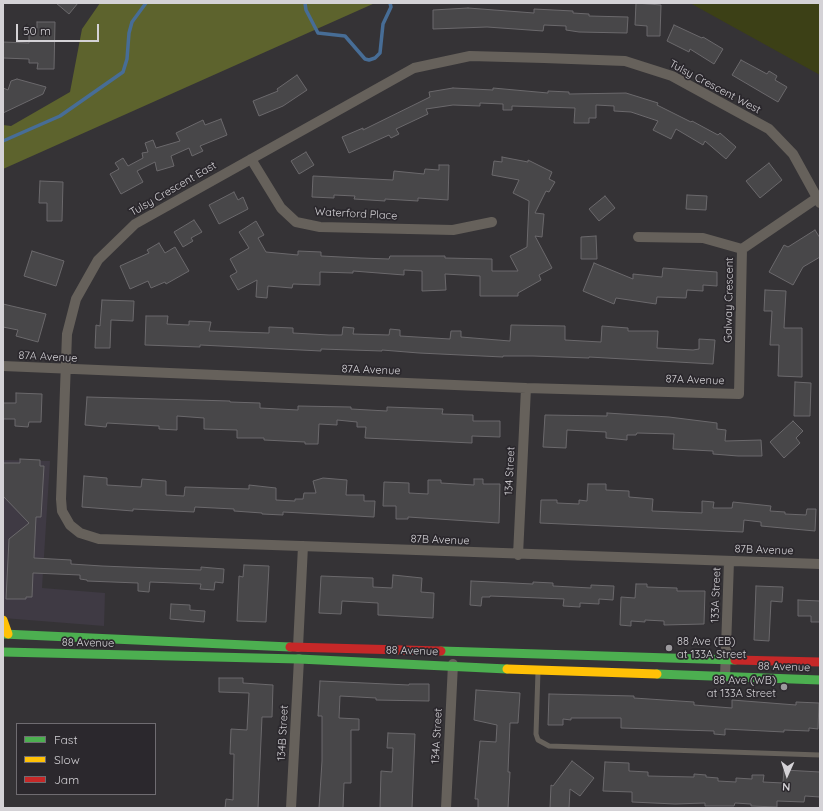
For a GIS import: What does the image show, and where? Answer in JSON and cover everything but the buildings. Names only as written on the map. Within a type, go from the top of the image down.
[{"type":"main road","points":[[3,620],[5,634]]},
{"type":"main road","name":"88 Avenue","points":[[5,634],[298,647],[820,662]]},
{"type":"main road","name":"88 Avenue","points":[[3,652],[453,664],[538,670],[820,680]]},
{"type":"street","name":"Tulsy Crescent East","points":[[65,520],[61,500],[67,334],[76,299],[98,260],[135,224],[414,68],[470,56],[489,57]]},
{"type":"street","name":"Tulsy Crescent West","points":[[489,57],[625,61],[672,76],[769,129],[793,154],[818,200]]},
{"type":"street","name":"Waterford Place","points":[[251,159],[280,208],[296,222],[320,227],[453,230],[492,222]]},
{"type":"street","name":"Galway Crescent","points":[[739,394],[742,248],[818,200]]},
{"type":"street","points":[[638,237],[703,238],[742,248]]},
{"type":"street","name":"87A Avenue","points":[[3,366],[66,370],[526,388],[739,394]]},
{"type":"street","name":"134 Street","points":[[518,555],[526,388]]},
{"type":"street","name":"87B Avenue","points":[[65,520],[80,533],[99,539],[518,555],[820,564]]},
{"type":"street","points":[[298,647],[303,546]]},
{"type":"street","name":"133A Street","points":[[725,676],[728,561]]},
{"type":"street","name":"134B Street","points":[[291,808],[299,659]]},
{"type":"street","name":"134A Street","points":[[446,808],[453,664]]},
{"type":"lane","points":[[538,670],[536,734],[538,740],[549,746],[820,755]]},
{"type":"shaded area","points":[[3,460],[50,461],[42,588],[105,593],[104,626],[3,618]]},
{"type":"green space","points":[[100,3],[375,3],[3,169],[3,125],[11,126],[70,92],[82,29]]},
{"type":"green space","points":[[690,3],[820,3],[820,75]]},
{"type":"waterway","points":[[3,141],[60,116],[123,72],[127,59],[129,33],[132,22],[146,3]]},
{"type":"waterway","points":[[305,3],[306,10],[318,33],[345,36],[365,59],[369,60],[375,58],[380,53],[383,24],[391,7],[390,3]]},
{"type":"traffic: fast","points":[[3,634],[290,647]]},
{"type":"traffic: fast","points":[[441,651],[735,660]]},
{"type":"traffic: fast","points":[[3,652],[299,659],[507,669]]},
{"type":"traffic: fast","points":[[657,674],[820,680]]},
{"type":"traffic: slow","points":[[3,620],[8,634]]},
{"type":"traffic: slow","points":[[507,669],[657,674]]},
{"type":"traffic: jam","points":[[290,647],[441,651]]},
{"type":"traffic: jam","points":[[735,660],[820,662]]},
{"type":"place","name":"88 Ave (EB) at 133A Street","points":[[669,648]]},
{"type":"place","name":"88 Ave (WB) at 133A Street","points":[[784,687]]}]
